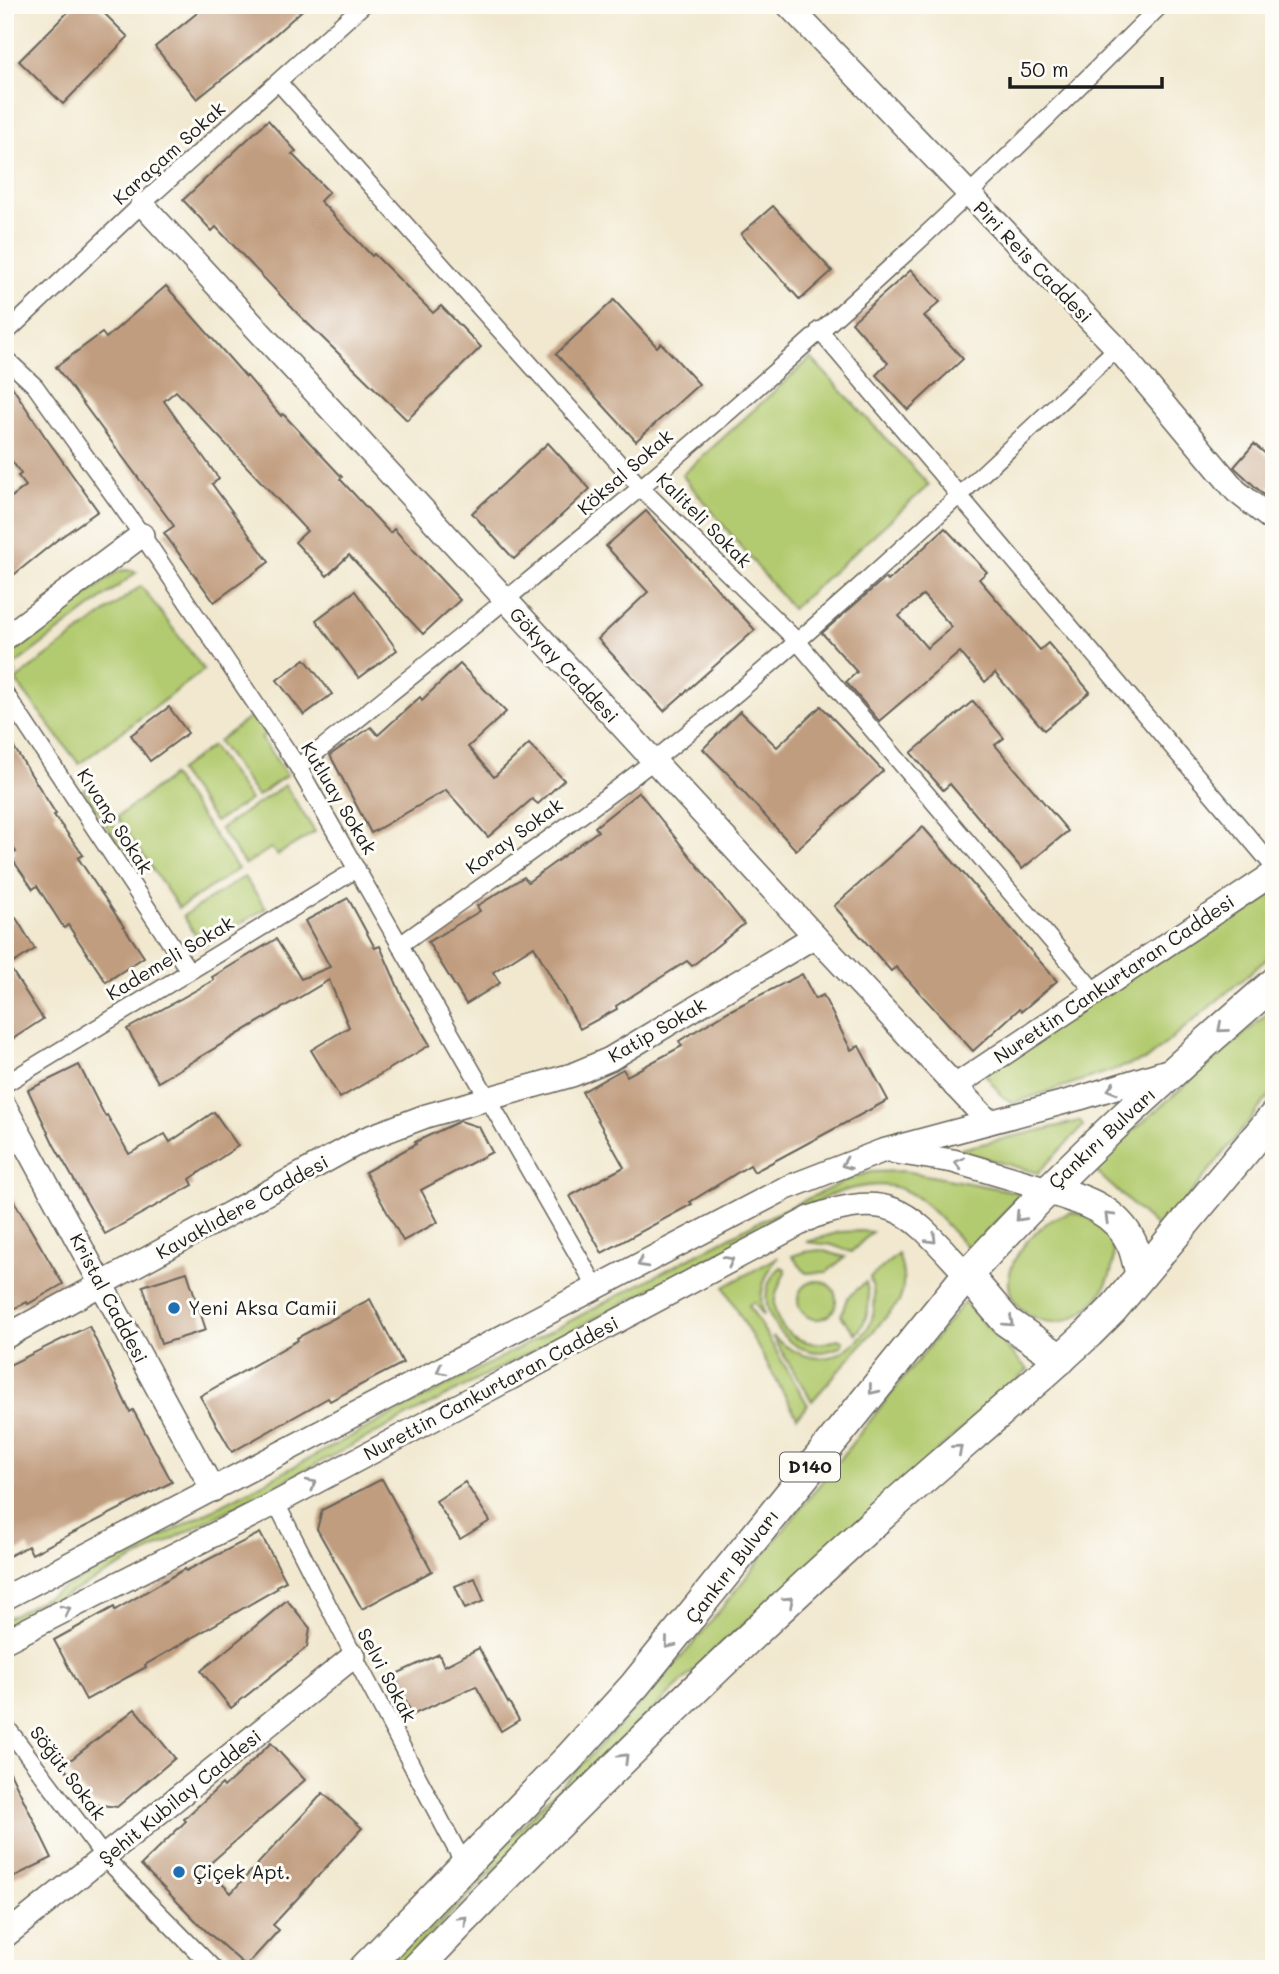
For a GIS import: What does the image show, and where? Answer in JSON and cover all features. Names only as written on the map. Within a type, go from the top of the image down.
[{"type":"highway","name":"Çankırı Bulvarı","points":[[364,1969],[569,1758],[635,1685],[967,1275],[1048,1189],[1177,1068],[1274,984]]},
{"type":"highway","points":[[416,1969],[518,1863],[742,1645],[871,1525],[1113,1309],[1274,1116]]},
{"type":"highway","points":[[1048,1189],[1088,1202],[1109,1214],[1132,1243],[1141,1275]]},
{"type":"highway","points":[[967,1275],[1007,1322],[1060,1359]]},
{"type":"street","name":"Piri Reis Caddesi","points":[[788,5],[1117,348],[1236,491],[1274,521]]},
{"type":"street","name":"Köksal Sokak","points":[[298,767],[506,601],[641,488],[893,265],[1161,5]]},
{"type":"street","name":"Karaçam Sokak","points":[[5,334],[142,204],[278,83],[355,8]]},
{"type":"street","name":"Kaliteli Sokak","points":[[278,83],[641,488],[797,641],[1094,991]]},
{"type":"street","name":"Gökyay Caddesi","points":[[142,204],[653,761],[989,1122]]},
{"type":"street","points":[[819,330],[1274,867]]},
{"type":"street","name":"Koray Sokak","points":[[400,945],[653,761],[797,641],[960,495],[1117,348]]},
{"type":"street","name":"Kutluay Sokak","points":[[5,358],[34,386],[142,535],[298,767],[596,1287]]},
{"type":"street","points":[[5,638],[142,535]]},
{"type":"street","name":"Kıvanç Sokak","points":[[5,693],[189,971]]},
{"type":"street","name":"Kademeli Sokak","points":[[5,1084],[357,869]]},
{"type":"street","name":"Nurettin Cankurtaran Caddesi","points":[[955,1086],[1274,873]]},
{"type":"street","name":"Katip Sokak","points":[[489,1098],[572,1075],[610,1059],[815,936]]},
{"type":"street","name":"Nurettin Cankurtaran Caddesi","points":[[5,1598],[784,1189],[882,1150],[1080,1098],[1177,1068]]},
{"type":"street","name":"Kavaklıdere Caddesi","points":[[5,1337],[365,1139],[426,1116],[489,1098]]},
{"type":"street","name":"Kristal Caddesi","points":[[5,1107],[213,1490]]},
{"type":"street","points":[[882,1150],[953,1161],[1048,1189]]},
{"type":"street","name":"Nurettin Cankurtaran Caddesi","points":[[5,1641],[276,1503],[812,1217],[855,1205],[896,1209],[918,1223],[967,1275]]},
{"type":"street","name":"Selvi Sokak","points":[[276,1503],[464,1864]]},
{"type":"street","name":"Şehit Kubilay Caddesi","points":[[5,1936],[354,1656]]},
{"type":"street","name":"Söğüt Sokak","points":[[5,1725],[105,1858],[214,1969]]},
{"type":"green space","points":[[811,358],[929,485],[792,609],[682,475]]},
{"type":"green space","points":[[118,571],[137,572],[13,666],[16,673],[8,678],[5,675],[5,659]]},
{"type":"green space","points":[[141,586],[204,670],[79,764],[15,680]]},
{"type":"green space","points":[[252,716],[267,733],[261,738],[287,775],[257,796],[218,741]]},
{"type":"green space","points":[[212,746],[250,800],[215,822],[178,771]]},
{"type":"green space","points":[[172,776],[238,869],[179,908],[117,817]]},
{"type":"green space","points":[[285,785],[315,832],[277,855],[271,848],[245,865],[220,829]]},
{"type":"green space","points":[[89,787],[128,847],[123,851],[83,790]]},
{"type":"green space","points":[[244,877],[266,908],[203,946],[183,916]]},
{"type":"green space","points":[[1274,884],[1274,953],[1147,1059],[1013,1103],[1002,1096],[984,1073]]},
{"type":"green space","points":[[1274,1008],[1274,1090],[1161,1231],[1091,1167]]},
{"type":"green space","points":[[1080,1121],[1083,1126],[1038,1173],[956,1150]]},
{"type":"green space","points":[[904,1171],[1022,1193],[970,1250],[924,1203],[895,1187],[878,1185],[830,1195],[5,1627],[5,1619],[752,1225],[854,1177],[871,1172]]},
{"type":"green space","points":[[1071,1212],[1097,1223],[1111,1240],[1113,1262],[1106,1284],[1093,1303],[1074,1317],[1053,1322],[1030,1315],[1017,1304],[1011,1293],[1009,1280],[1017,1255],[1036,1232],[1047,1223]]},
{"type":"green space","points":[[840,1232],[872,1232],[851,1252],[832,1245],[806,1242]]},
{"type":"green space","points":[[820,1250],[845,1257],[827,1272],[806,1273],[792,1256],[804,1252]]},
{"type":"green space","points":[[898,1254],[903,1278],[899,1302],[812,1401],[772,1336],[789,1348],[814,1358],[824,1358],[843,1351],[863,1335],[872,1318],[874,1299],[870,1278]]},
{"type":"green space","points":[[778,1257],[769,1271],[762,1292],[764,1316],[754,1302],[749,1305],[808,1405],[797,1417],[724,1287]]},
{"type":"green space","points":[[781,1267],[785,1272],[777,1290],[775,1310],[784,1328],[791,1335],[809,1342],[838,1339],[843,1341],[842,1345],[824,1352],[807,1350],[791,1342],[778,1330],[770,1315],[766,1298],[770,1281]]},
{"type":"green space","points":[[817,1281],[831,1286],[836,1300],[831,1314],[817,1319],[803,1314],[798,1300],[803,1286]]},
{"type":"green space","points":[[866,1282],[868,1309],[856,1334],[841,1316],[847,1298]]},
{"type":"green space","points":[[964,1302],[1028,1370],[723,1643],[636,1726],[396,1969],[384,1969],[639,1705],[698,1638]]},
{"type":"building","points":[[75,5],[96,5],[128,37],[63,104],[19,61]]},
{"type":"building","points":[[207,5],[308,5],[250,57],[197,99],[155,47]]},
{"type":"building","points":[[268,120],[296,151],[292,154],[329,192],[320,201],[372,256],[374,254],[433,313],[441,306],[481,347],[407,420],[297,313],[216,227],[212,231],[183,200]]},
{"type":"building","points":[[773,206],[832,271],[800,300],[741,234]]},
{"type":"building","points":[[911,270],[940,302],[924,316],[963,359],[908,410],[876,375],[888,363],[852,322]]},
{"type":"building","points":[[166,286],[281,416],[283,414],[342,477],[340,479],[390,533],[394,529],[460,600],[423,634],[349,555],[327,576],[295,542],[307,531],[176,391],[164,401],[219,479],[212,484],[269,562],[214,602],[164,533],[174,526],[56,367],[102,333],[106,338]]},
{"type":"building","points":[[614,300],[657,347],[661,343],[699,384],[636,441],[556,354]]},
{"type":"building","points":[[5,376],[98,511],[5,582],[5,502],[26,486],[5,451]]},
{"type":"building","points":[[548,443],[590,489],[514,559],[472,513]]},
{"type":"building","points":[[1254,444],[1274,461],[1274,483],[1264,495],[1234,467]]},
{"type":"building","points":[[646,511],[755,630],[664,711],[598,639],[648,592],[606,546]]},
{"type":"building","points":[[945,528],[987,572],[979,579],[1040,650],[1048,643],[1090,692],[1044,730],[995,673],[985,682],[960,652],[879,721],[846,682],[857,672],[822,633],[885,578],[888,581]],"holes":[[[923,595],[952,627],[927,648],[899,616]]]},
{"type":"building","points":[[355,591],[397,650],[359,678],[316,620]]},
{"type":"building","points":[[305,659],[332,694],[304,715],[277,680]]},
{"type":"building","points":[[460,664],[506,712],[468,747],[494,777],[529,744],[564,780],[538,804],[532,799],[488,837],[446,790],[371,833],[330,755],[371,727],[378,735],[420,697],[422,700]]},
{"type":"building","points":[[973,701],[1004,738],[995,745],[1068,831],[1022,869],[950,784],[943,790],[911,753]]},
{"type":"building","points":[[821,706],[883,771],[796,850],[703,749],[740,711],[777,747]]},
{"type":"building","points":[[169,707],[188,733],[150,761],[131,735]]},
{"type":"building","points":[[5,733],[56,814],[54,815],[83,855],[78,858],[144,957],[106,982],[68,925],[64,928],[37,886],[33,889],[10,856],[16,852],[5,835]]},
{"type":"building","points":[[639,792],[744,924],[692,966],[687,961],[616,1006],[617,1009],[580,1029],[534,946],[493,972],[500,983],[466,1004],[428,942],[480,911],[477,906],[524,877],[528,882],[598,831],[595,827]]},
{"type":"building","points":[[923,827],[1057,981],[1022,1011],[1019,1009],[973,1051],[896,967],[891,971],[834,906]]},
{"type":"building","points":[[348,898],[375,948],[380,946],[404,1001],[430,1045],[340,1098],[311,1050],[349,1027],[329,980],[158,1082],[127,1029],[214,980],[212,977],[276,939],[301,979],[330,967],[305,921]]},
{"type":"building","points":[[16,918],[35,949],[9,966],[43,1019],[5,1044],[5,925]]},
{"type":"building","points":[[802,974],[815,999],[823,995],[851,1050],[859,1046],[888,1100],[754,1172],[750,1165],[690,1202],[692,1204],[602,1253],[570,1196],[624,1167],[582,1092],[623,1069],[627,1076],[682,1046],[679,1041],[729,1011]]},
{"type":"building","points":[[79,1065],[105,1116],[107,1115],[129,1154],[165,1134],[170,1142],[214,1112],[238,1146],[190,1179],[193,1185],[105,1234],[54,1145],[28,1090]]},
{"type":"building","points":[[460,1121],[479,1127],[492,1152],[421,1190],[438,1222],[403,1241],[365,1172],[416,1144],[415,1142]]},
{"type":"building","points":[[5,1186],[63,1284],[28,1304],[27,1302],[5,1313]]},
{"type":"building","name":"Yeni Aksa Camii","points":[[187,1272],[206,1330],[161,1344],[143,1286]]},
{"type":"building","points":[[370,1299],[403,1363],[330,1401],[328,1398],[232,1452],[200,1396],[298,1340],[297,1338]]},
{"type":"building","points":[[89,1326],[130,1412],[133,1410],[172,1482],[32,1554],[28,1546],[5,1558],[5,1367]]},
{"type":"building","points":[[382,1479],[432,1571],[362,1609],[317,1529],[322,1510]]},
{"type":"building","points":[[465,1482],[490,1521],[460,1539],[436,1501]]},
{"type":"building","points":[[260,1533],[286,1581],[145,1665],[146,1667],[86,1700],[54,1640],[114,1607],[115,1610],[185,1569],[186,1571]]},
{"type":"building","points":[[475,1578],[484,1601],[465,1609],[455,1586]]},
{"type":"building","points":[[287,1600],[310,1628],[307,1647],[231,1708],[201,1671]]},
{"type":"building","points":[[479,1648],[519,1720],[501,1731],[476,1686],[412,1715],[394,1675],[439,1654],[444,1666]]},
{"type":"building","points":[[135,1709],[175,1758],[117,1807],[93,1804],[63,1766]]},
{"type":"building","points":[[271,1743],[305,1780],[206,1867],[231,1893],[323,1793],[362,1828],[273,1925],[279,1930],[246,1966],[204,1929],[141,1865],[186,1821],[184,1819],[222,1784],[224,1787]]},
{"type":"building","points":[[5,1762],[52,1858],[5,1881]]},
{"type":"place","name":"Yeni Aksa Camii","points":[[174,1308]]},
{"type":"place","name":"Çiçek Apt.","points":[[179,1872]]}]
